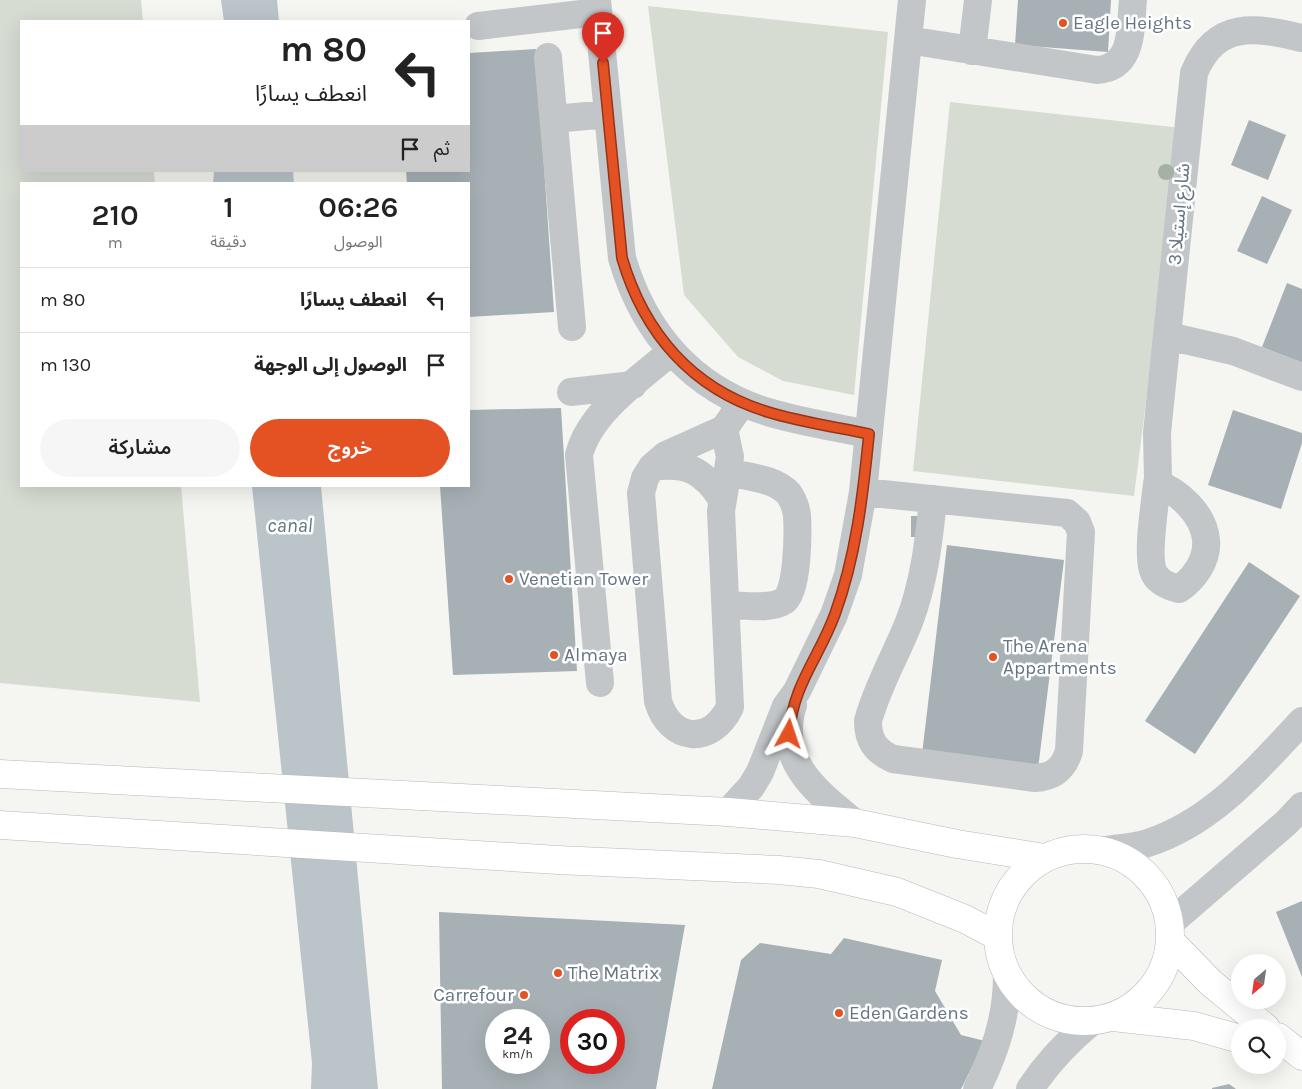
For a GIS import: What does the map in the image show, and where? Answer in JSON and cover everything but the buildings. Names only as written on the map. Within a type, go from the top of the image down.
[{"type":"main road","points":[[0,774],[728,812],[855,823],[983,849],[1045,858]]},
{"type":"main road","points":[[3,827],[558,860],[779,870],[819,874],[897,892],[956,915],[997,936]]},
{"type":"main road","points":[[1102,1019],[1135,1005],[1153,988],[1165,966],[1170,933],[1164,903],[1153,884],[1138,869],[1120,857],[1099,851],[1081,849],[1045,858],[1025,872],[1010,890],[1000,912],[997,936],[1000,956],[1007,976],[1022,996],[1042,1011],[1066,1020],[1102,1019],[1194,1026],[1231,1036]]},
{"type":"main road","points":[[1170,933],[1211,983],[1255,1019]]},
{"type":"main road","points":[[1286,1043],[1302,1056]]},
{"type":"main road","points":[[1286,1061],[1302,1069]]},
{"type":"street","points":[[855,823],[820,794],[802,775],[793,756],[789,734],[790,712],[797,691],[834,616],[848,575],[863,492],[912,0]]},
{"type":"street","points":[[972,51],[978,0]]},
{"type":"street","points":[[908,40],[1097,70],[1107,69],[1120,60],[1128,46],[1133,0]]},
{"type":"street","points":[[478,26],[597,6],[622,258],[631,288],[644,316],[671,352],[694,373],[718,390],[742,403],[769,413],[869,434]]},
{"type":"street","name":"شارع إستيلا 3","points":[[1157,484],[1157,433],[1191,89],[1201,57],[1212,44],[1227,34],[1243,29],[1260,29],[1302,38]]},
{"type":"street","points":[[548,57],[572,327]]},
{"type":"street","points":[[554,120],[608,114]]},
{"type":"street","points":[[1168,336],[1233,351],[1302,377]]},
{"type":"street","points":[[600,683],[579,455],[588,429],[671,352]]},
{"type":"street","points":[[571,392],[634,385]]},
{"type":"street","points":[[724,428],[730,457],[722,499],[721,522],[727,605],[730,707],[724,720],[713,730],[699,734],[684,733],[672,726],[662,715],[658,701],[641,493],[645,478],[652,467],[666,455],[724,428],[742,403]]},
{"type":"street","points":[[652,467],[669,465],[686,467],[701,474],[713,485],[722,499]]},
{"type":"street","points":[[727,605],[771,605],[788,597],[794,585],[797,516],[794,504],[788,494],[779,486],[728,472]]},
{"type":"street","points":[[863,492],[933,499],[1067,514],[1073,517],[1080,527],[1069,751],[1061,768],[1054,774],[1035,778],[893,759],[882,754],[873,745],[868,733],[869,716],[900,646],[918,593],[929,538],[933,499]]},
{"type":"street","points":[[728,812],[751,786],[760,772],[778,722],[786,706],[797,691]]},
{"type":"street","points":[[1099,851],[1148,843],[1189,824],[1234,793],[1302,721]]},
{"type":"street","points":[[1170,933],[1302,806]]},
{"type":"street","points":[[977,1089],[994,1051],[1002,1027],[1007,1003],[1007,976]]},
{"type":"street","points":[[1030,1089],[1056,1054],[1102,1019]]},
{"type":"shaded area","points":[[0,0],[141,0],[143,20],[20,20],[20,172],[154,172],[155,182],[20,182],[20,487],[181,487],[200,702],[0,683]]},
{"type":"shaded area","points":[[648,6],[888,32],[854,395],[783,381],[738,357],[684,295]]},
{"type":"shaded area","points":[[950,102],[1181,128],[1134,496],[913,471]]},
{"type":"water","points":[[221,0],[277,0],[279,20],[224,20]]},
{"type":"water","points":[[214,172],[293,172],[294,182],[213,182]]},
{"type":"water","name":"canal","points":[[252,487],[321,487],[378,1089],[311,1089],[312,1063]]},
{"type":"place","name":"Eagle Heights","points":[[1063,23]]},
{"type":"place","name":"Venetian Tower","points":[[509,579]]},
{"type":"place","name":"Almaya","points":[[554,655]]},
{"type":"place","name":"The Arena Appartments","points":[[993,657]]},
{"type":"place","name":"The Matrix","points":[[558,973]]},
{"type":"place","name":"Carrefour","points":[[524,995]]},
{"type":"place","name":"Eden Gardens","points":[[839,1013]]},
{"type":"route","points":[[603,63],[617,228],[622,258],[631,288],[644,316],[671,352],[694,373],[718,390],[742,403],[769,413],[869,434],[863,492],[848,575],[834,616],[817,654],[797,691],[790,712],[789,734]]}]
